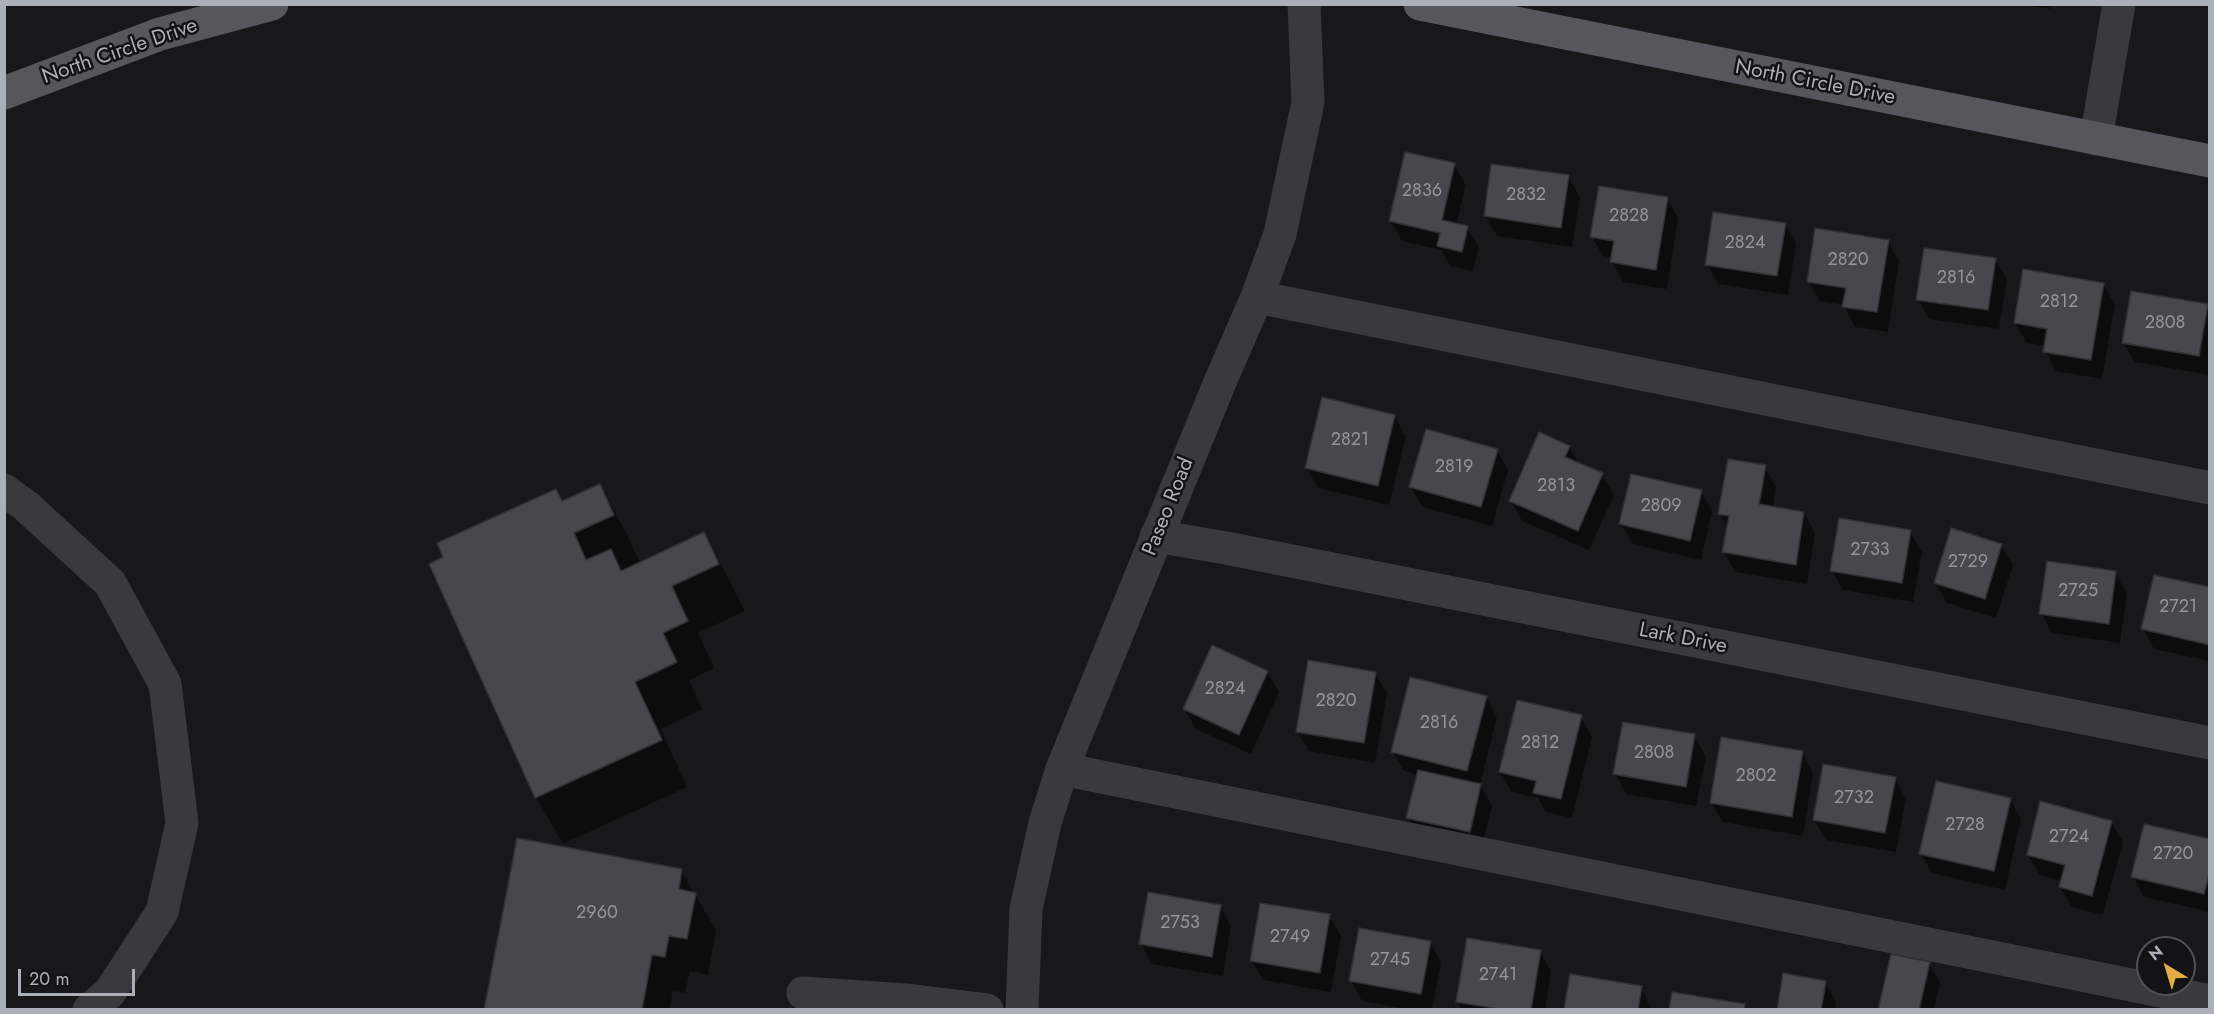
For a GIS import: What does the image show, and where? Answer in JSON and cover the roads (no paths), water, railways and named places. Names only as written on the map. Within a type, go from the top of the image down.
[{"type":"main road","name":"North Circle Drive","points":[[4,93],[160,34],[272,4]]},
{"type":"main road","name":"North Circle Drive","points":[[1420,4],[2210,161]]},
{"type":"street","name":"Paseo Road","points":[[1022,1010],[1026,909],[1045,823],[1062,769],[1156,536],[1257,297],[1280,234],[1308,102],[1304,4]]},
{"type":"street","points":[[2096,139],[2120,4]]},
{"type":"street","points":[[1257,297],[2210,488]]},
{"type":"street","points":[[4,490],[26,506],[110,583],[165,684],[182,823],[162,912],[110,992],[89,1010]]},
{"type":"street","name":"Lark Drive","points":[[1156,536],[2210,743]]},
{"type":"street","points":[[1062,769],[2210,1001]]},
{"type":"street","points":[[803,993],[905,1000],[987,1010]]}]
